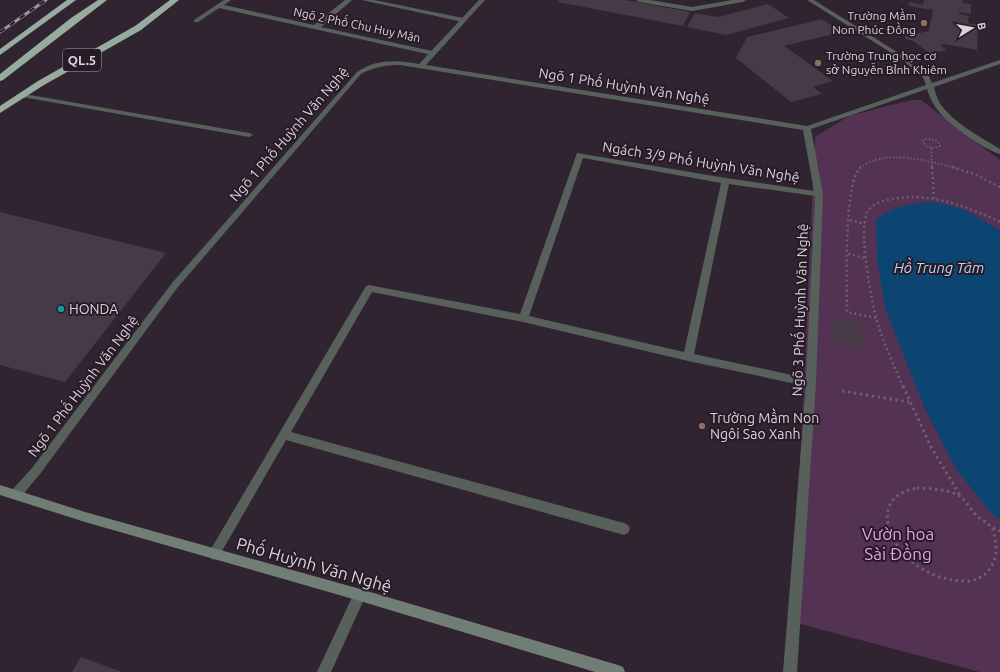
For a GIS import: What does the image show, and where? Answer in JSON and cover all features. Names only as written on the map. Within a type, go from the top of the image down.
[{"type":"highway","points":[[0,53],[72,0]]},
{"type":"highway","name":"QL.5","points":[[0,78],[74,20],[103,0]]},
{"type":"highway","name":"QL.5","points":[[0,110],[41,83],[138,28],[176,0]]},
{"type":"street","points":[[196,22],[228,0]]},
{"type":"street","points":[[315,28],[349,0]]},
{"type":"street","points":[[365,0],[463,20]]},
{"type":"street","points":[[420,66],[482,0]]},
{"type":"street","points":[[639,0],[692,9],[743,0]]},
{"type":"street","points":[[810,0],[903,58],[926,76],[936,101],[944,113],[974,137],[1000,152]]},
{"type":"street","name":"Ngõ 2 Phố Chu Huy Mân","points":[[218,6],[432,53]]},
{"type":"street","points":[[806,128],[1000,62]]},
{"type":"street","name":"Ngõ 1 Phố Huỳnh Văn Nghệ","points":[[16,494],[36,471],[175,285],[359,73],[369,66],[382,63],[420,66],[806,128]]},
{"type":"street","points":[[22,95],[249,134]]},
{"type":"street","name":"Ngõ 3 Phố Huỳnh Văn Nghệ","points":[[790,672],[811,383],[819,194],[806,128]]},
{"type":"street","name":"Ngách 3/9 Phố Huỳnh Văn Nghệ","points":[[523,318],[580,155],[726,181],[819,194]]},
{"type":"street","points":[[688,357],[726,181]]},
{"type":"street","points":[[214,554],[369,288],[523,318],[688,357],[811,383]]},
{"type":"street","points":[[283,435],[624,529]]},
{"type":"street","name":"Phố Huỳnh Văn Nghệ","points":[[0,490],[16,494],[85,518],[360,595],[618,672]]},
{"type":"street","points":[[324,672],[360,595]]},
{"type":"path","points":[[930,139],[939,143],[940,146],[931,148],[925,146],[923,141],[930,139]]},
{"type":"path","points":[[931,148],[934,198]]},
{"type":"path","points":[[876,318],[847,312],[848,254],[852,189],[858,170],[865,164],[875,160],[900,158],[932,163],[971,173],[1000,187]]},
{"type":"path","points":[[1000,222],[968,208],[934,198],[903,197],[880,201],[868,212],[865,224],[866,258],[876,318],[909,402],[946,474],[961,496],[982,522],[1000,531]]},
{"type":"path","points":[[850,220],[865,224]]},
{"type":"path","points":[[848,254],[866,258]]},
{"type":"path","points":[[842,391],[909,402]]},
{"type":"path","points":[[961,496],[933,488],[916,487],[902,492],[891,500],[887,513],[887,528],[894,544],[906,558],[923,571],[942,579],[960,582],[977,579],[989,571],[996,560],[996,545],[992,527]]},
{"type":"green space","name":"Vườn hoa Sài Đồng","points":[[913,100],[921,100],[1000,160],[1000,672],[980,672],[793,622],[815,137],[849,116]]},
{"type":"water","name":"Hồ Trung Tâm","points":[[934,202],[963,209],[1000,230],[1000,519],[992,514],[956,469],[925,409],[885,308],[877,258],[876,219],[890,211],[904,206],[917,203]]},
{"type":"building","points":[[559,0],[625,0],[690,12],[683,26],[558,2]]},
{"type":"building","points":[[924,0],[963,0],[963,3],[971,4],[971,14],[959,12],[959,14],[969,16],[968,23],[978,25],[977,50],[945,44],[940,45],[947,50],[931,54],[913,41],[905,39],[906,36],[929,31],[933,10],[909,6],[908,4],[911,2],[923,5]]},
{"type":"building","points":[[768,4],[789,18],[726,35],[687,27],[695,13],[718,17]]},
{"type":"building","points":[[822,19],[841,32],[784,46],[833,81],[813,87],[822,94],[791,102],[736,58],[747,37]]},
{"type":"building","name":"HONDA","points":[[0,212],[166,253],[65,382],[0,365]]},
{"type":"building","points":[[832,317],[862,323],[863,350],[831,343]]},
{"type":"building","points":[[81,657],[122,672],[72,672]]},
{"type":"railway","points":[[0,32],[46,0]]},
{"type":"place","name":"Trường Mầm Non Phúc Đồng","points":[[924,23]]},
{"type":"place","name":"Trường Trung học cơ sở Nguyễn Bỉnh Khiêm","points":[[818,63]]},
{"type":"place","name":"HONDA","points":[[61,309]]},
{"type":"place","name":"Trường Mầm Non Ngôi Sao Xanh","points":[[702,426]]}]
